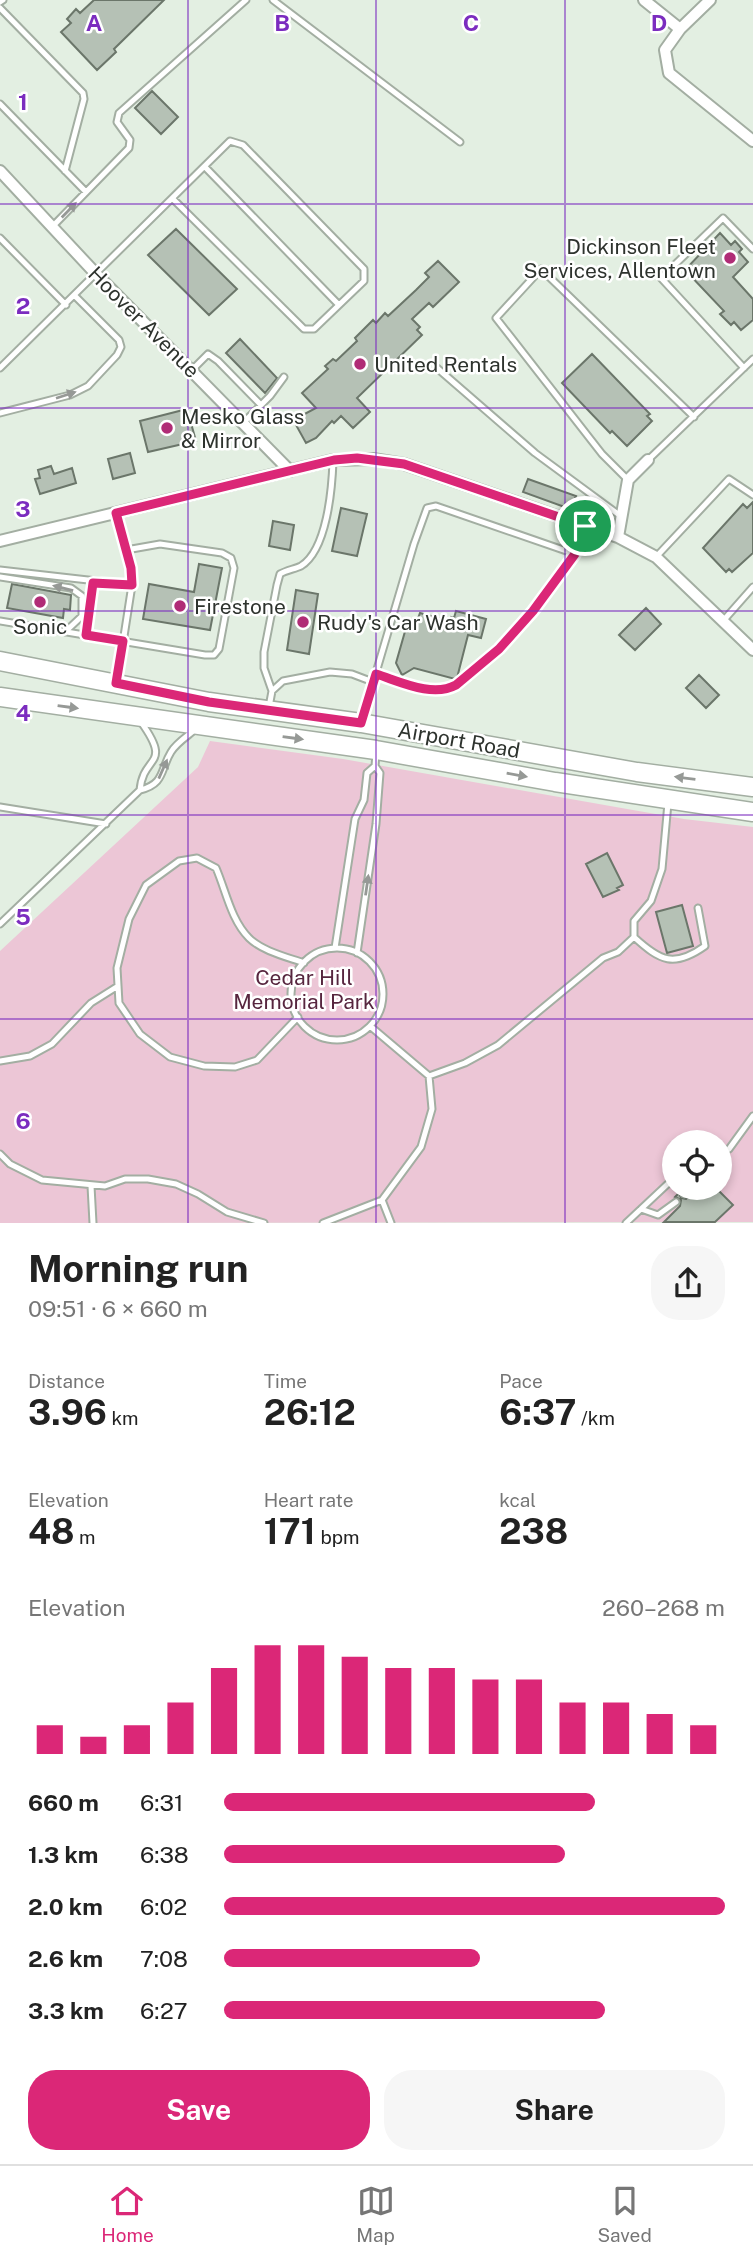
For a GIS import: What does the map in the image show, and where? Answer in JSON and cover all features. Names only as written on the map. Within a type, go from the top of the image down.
[{"type":"main road","name":"Airport Road","points":[[0,661],[209,702],[361,723],[637,772],[753,787]]},
{"type":"main road","name":"Airport Road","points":[[0,697],[201,726],[376,758],[753,811]]},
{"type":"street","points":[[644,0],[680,29]]},
{"type":"street","points":[[710,0],[680,29],[665,50],[669,73],[753,141]]},
{"type":"street","name":"Hoover Avenue","points":[[0,171],[97,275],[290,471]]},
{"type":"street","points":[[0,541],[334,460],[373,459],[404,464],[618,537],[656,557],[753,650]]},
{"type":"street","points":[[618,537],[628,480],[648,460]]},
{"type":"lane","points":[[52,227],[129,148],[130,140],[117,122],[119,113],[246,0]]},
{"type":"lane","points":[[273,0],[460,142]]},
{"type":"lane","points":[[0,8],[83,93],[84,99],[65,171]]},
{"type":"lane","points":[[0,104],[86,192]]},
{"type":"lane","points":[[0,368],[230,141],[243,145],[364,269],[364,281],[314,329],[304,329],[173,199]]},
{"type":"lane","points":[[205,167],[339,305]]},
{"type":"lane","points":[[744,368],[661,278],[723,218],[753,249]]},
{"type":"lane","points":[[0,238],[66,304]]},
{"type":"lane","points":[[628,480],[602,454],[496,318],[541,269],[694,417]]},
{"type":"lane","points":[[0,413],[70,395],[88,386],[117,355],[121,347],[119,340],[75,296]]},
{"type":"lane","points":[[192,370],[208,354],[261,405]]},
{"type":"lane","points":[[648,460],[753,359]]},
{"type":"lane","points":[[437,368],[535,453],[621,516]]},
{"type":"lane","points":[[243,423],[284,377]]},
{"type":"lane","points":[[268,710],[272,691],[264,668],[264,652],[276,585],[280,574],[300,566],[312,555],[320,542],[332,489],[334,460]]},
{"type":"lane","points":[[656,557],[729,479],[753,495]]},
{"type":"lane","points":[[361,723],[426,508],[436,506],[575,554]]},
{"type":"lane","points":[[116,513],[132,585],[116,683]]},
{"type":"lane","points":[[376,674],[425,690],[449,689],[456,685],[517,630],[575,554],[585,526]]},
{"type":"lane","points":[[0,621],[214,654],[219,649],[234,568],[231,558],[222,553],[160,544],[126,550]]},
{"type":"lane","points":[[0,570],[93,583],[132,585]]},
{"type":"lane","points":[[0,577],[71,588],[82,596],[82,615],[65,632]]},
{"type":"lane","points":[[86,635],[93,583]]},
{"type":"lane","points":[[723,621],[753,587]]},
{"type":"lane","points":[[272,691],[283,681],[330,672],[352,674],[373,682]]},
{"type":"lane","points":[[137,717],[156,748],[155,759],[141,780],[140,790]]},
{"type":"lane","points":[[0,924],[140,790],[151,788],[160,779],[173,749],[201,726]]},
{"type":"lane","points":[[335,948],[355,819],[364,800],[367,773],[376,758]]},
{"type":"lane","points":[[357,953],[376,824],[380,773],[376,758]]},
{"type":"lane","points":[[364,800],[376,802]]},
{"type":"lane","points":[[429,1076],[465,1063],[498,1045],[603,958],[618,952],[634,937],[634,921],[651,901],[662,869],[668,800]]},
{"type":"lane","points":[[0,807],[106,824]]},
{"type":"lane","points":[[298,1017],[257,1059],[235,1067],[204,1066],[170,1057],[140,1034],[119,1003],[117,968],[129,919],[146,885],[179,861],[197,858],[216,868],[236,919],[250,939],[304,963]]},
{"type":"lane","points":[[634,937],[652,953],[671,961],[692,955],[705,946],[698,908]]},
{"type":"lane","points":[[335,948],[357,953],[374,966],[381,979],[384,994],[381,1008],[364,1032],[351,1038],[336,1040],[321,1037],[308,1029],[298,1017],[292,1002],[292,987],[297,972],[320,951],[335,948]]},
{"type":"lane","points":[[0,1061],[30,1056],[52,1044],[91,1003],[118,986]]},
{"type":"lane","points":[[323,1223],[382,1200],[421,1147],[432,1109],[429,1076],[370,1026]]},
{"type":"lane","points":[[732,1145],[753,1116]]},
{"type":"lane","points":[[0,1154],[10,1164],[42,1180],[91,1186],[105,1186],[125,1179],[148,1179],[176,1184],[227,1212],[264,1223]]},
{"type":"lane","points":[[91,1186],[93,1223]]},
{"type":"lane","points":[[626,1223],[662,1189]]},
{"type":"lane","points":[[382,1200],[390,1223]]},
{"type":"lane","points":[[641,1209],[658,1215],[676,1202]]},
{"type":"green space","name":"Cedar Hill Memorial Park","points":[[210,741],[343,759],[684,819],[753,827],[753,1222],[0,1223],[0,951],[198,767]]},
{"type":"building","points":[[94,0],[164,0],[114,49],[116,52],[97,70],[61,32],[71,23],[67,19],[76,9],[80,13]]},
{"type":"building","points":[[152,91],[178,117],[161,134],[135,108]]},
{"type":"building","points":[[176,229],[237,289],[209,315],[148,255]]},
{"type":"building","points":[[720,233],[731,245],[735,241],[742,249],[739,252],[748,262],[733,277],[753,299],[753,320],[741,330],[734,322],[731,325],[720,314],[724,311],[685,270]]},
{"type":"building","name":"United Rentals","points":[[438,261],[459,282],[433,307],[429,303],[412,319],[420,327],[417,330],[422,335],[357,398],[370,412],[353,428],[341,416],[334,423],[332,421],[316,438],[306,443],[296,425],[302,422],[299,417],[316,408],[302,393],[328,369],[325,366],[333,359],[336,361],[357,341],[355,338],[373,320],[376,323],[385,313],[388,316],[416,290],[429,277],[425,273]]},
{"type":"building","points":[[240,339],[277,378],[265,393],[226,353]]},
{"type":"building","name":"United Rentals","points":[[592,354],[650,414],[647,416],[652,421],[627,446],[612,431],[610,433],[562,383]]},
{"type":"building","name":"Mesko Glass & Mirror","points":[[187,409],[196,441],[148,452],[140,421]]},
{"type":"building","points":[[130,453],[135,473],[113,479],[108,459]]},
{"type":"building","points":[[51,466],[54,474],[72,468],[76,483],[40,494],[35,479],[40,478],[38,470]]},
{"type":"building","points":[[528,479],[576,496],[570,509],[523,492]]},
{"type":"building","points":[[753,502],[753,553],[732,572],[729,569],[726,572],[703,548],[743,504],[747,508]]},
{"type":"building","points":[[341,508],[367,514],[357,556],[332,551]]},
{"type":"building","points":[[273,521],[294,525],[290,550],[269,546]]},
{"type":"building","name":"Firestone","points":[[199,564],[222,568],[210,630],[143,619],[149,584],[194,592]]},
{"type":"building","name":"Sonic","points":[[12,584],[71,595],[70,610],[64,609],[63,618],[7,608]]},
{"type":"building","name":"Rudy's Car Wash","points":[[296,590],[318,594],[309,654],[287,650]]},
{"type":"building","points":[[646,608],[661,624],[635,650],[619,635]]},
{"type":"building","points":[[456,611],[486,619],[481,638],[468,635],[457,678],[414,668],[402,675],[396,663],[408,621],[417,621],[420,613],[449,621],[451,617],[454,618]]},
{"type":"building","points":[[699,675],[719,695],[706,708],[686,688]]},
{"type":"building","points":[[607,853],[623,885],[617,888],[619,890],[603,897],[586,864]]},
{"type":"building","points":[[682,905],[693,946],[667,953],[656,912]]},
{"type":"building","points":[[681,1200],[728,1200],[733,1205],[715,1222],[664,1222],[680,1206]]},
{"type":"place","name":"Dickinson Fleet Services, Allentown","points":[[730,258]]},
{"type":"place","name":"United Rentals","points":[[360,364]]},
{"type":"place","name":"Mesko Glass & Mirror","points":[[167,428]]},
{"type":"place","name":"Sonic","points":[[40,602]]},
{"type":"place","name":"Firestone","points":[[180,606]]},
{"type":"place","name":"Rudy's Car Wash","points":[[303,622]]},
{"type":"route","points":[[357,458],[404,464],[585,526],[575,554],[552,587],[499,649],[449,689],[425,690],[376,674],[361,723],[209,702],[116,683],[123,641],[86,635],[93,583],[132,585],[131,568],[116,513],[334,460],[357,458]]}]
